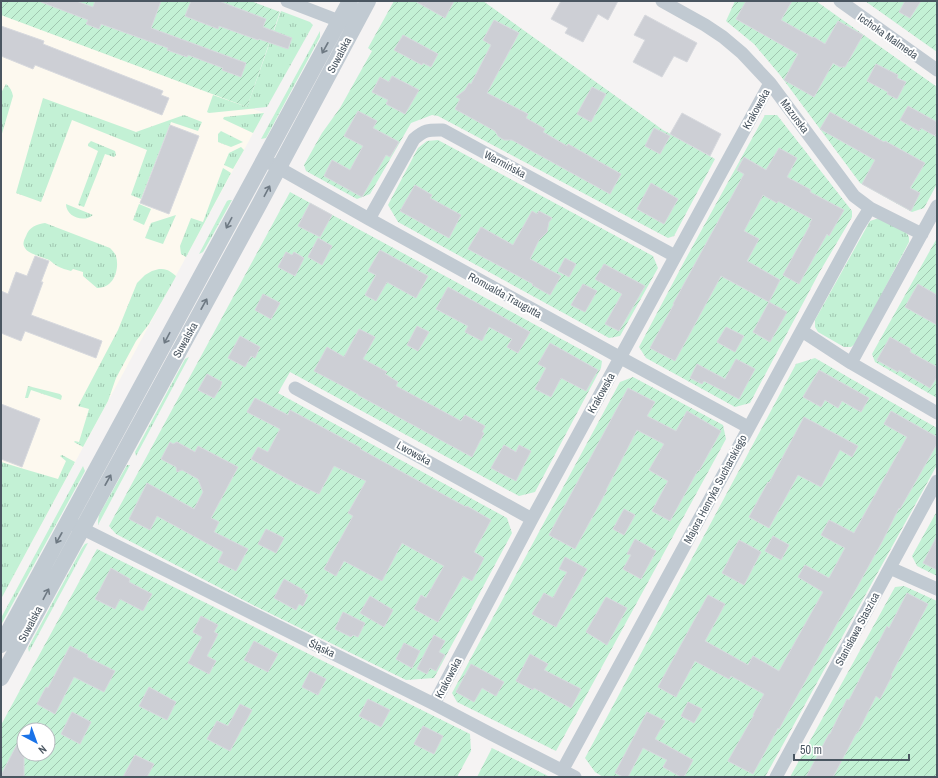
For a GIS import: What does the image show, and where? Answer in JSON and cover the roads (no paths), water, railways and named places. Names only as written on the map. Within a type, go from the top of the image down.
[{"type":"street","points":[[287,1],[354,27]]},
{"type":"street","name":"Suwalska","points":[[1,678],[75,525],[263,160],[350,1]]},
{"type":"street","name":"Suwalska","points":[[1,645],[75,525],[279,168],[368,1]]},
{"type":"street","name":"Mazurska","points":[[662,1],[723,37],[742,52],[770,83],[854,196],[870,208],[922,234]]},
{"type":"street","name":"Icchoka Malmeda","points":[[840,1],[937,70]]},
{"type":"street","name":"Krakowska","points":[[434,704],[532,519],[770,83]]},
{"type":"street","name":"Warmińska","points":[[369,219],[414,139],[422,132],[443,130],[675,256]]},
{"type":"street","name":"Romualda Traugutta","points":[[263,160],[748,427]]},
{"type":"street","points":[[851,363],[937,206]]},
{"type":"street","name":"Majora Henryka Sucharskiego","points":[[562,771],[748,427],[858,227],[870,208]]},
{"type":"street","points":[[802,331],[851,363],[937,413]]},
{"type":"street","name":"Lwowska","points":[[295,388],[532,519]]},
{"type":"street","name":"Stanisława Staszica","points":[[776,777],[937,481]]},
{"type":"street","name":"Śląska","points":[[75,525],[434,704],[575,777]]},
{"type":"street","points":[[890,568],[937,589]]}]
